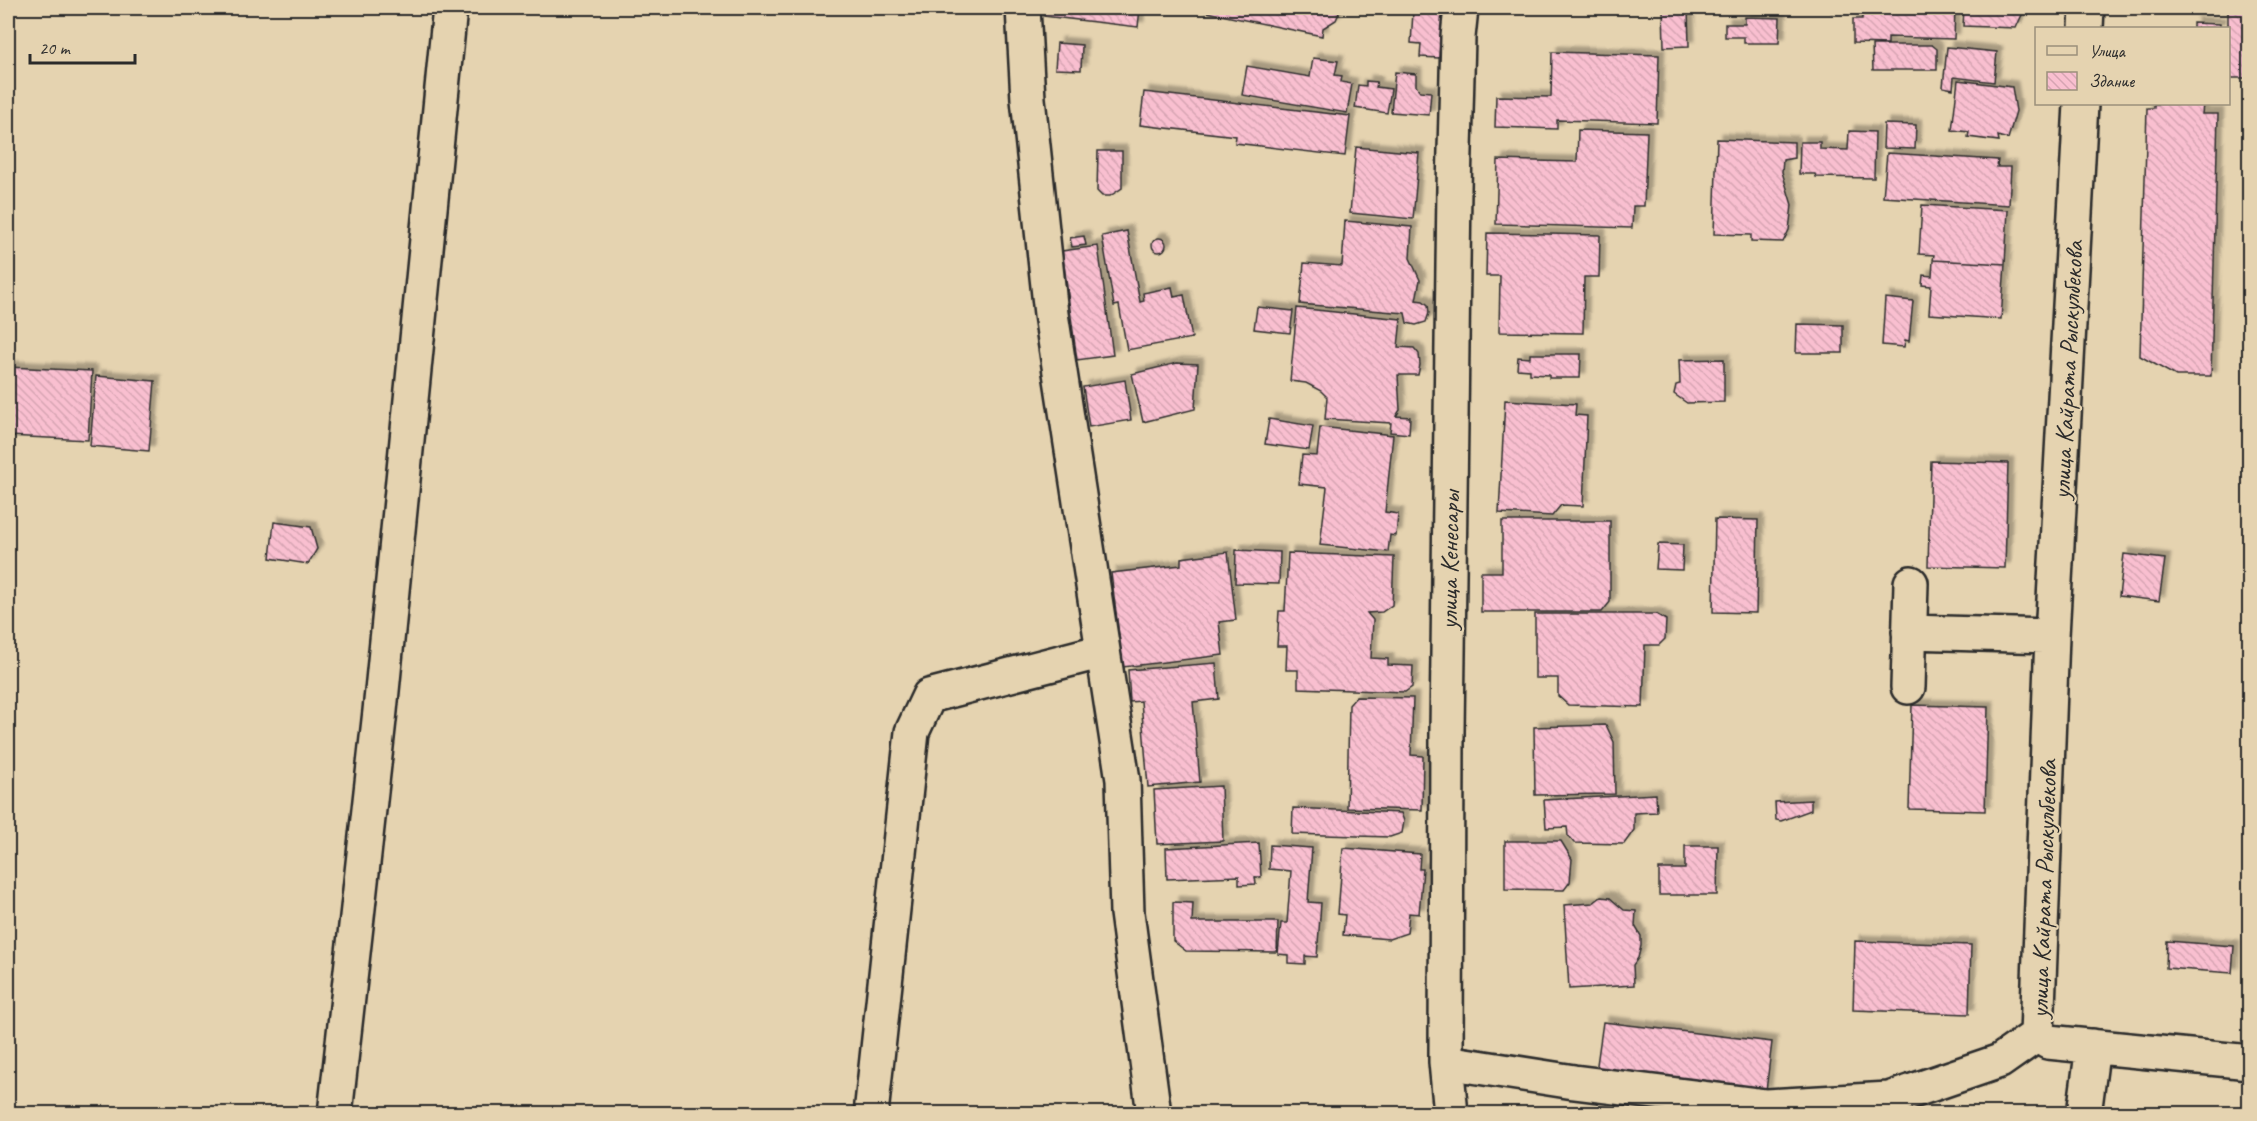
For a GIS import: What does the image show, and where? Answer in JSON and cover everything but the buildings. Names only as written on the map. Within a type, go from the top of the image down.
[{"type":"street","points":[[335,1113],[378,723],[450,8]]},
{"type":"street","points":[[1023,8],[1028,99],[1051,314],[1123,780],[1126,914],[1154,1113]]},
{"type":"street","name":"улица Кенесары","points":[[1451,1113],[1446,1062],[1447,731],[1454,177],[1461,8]]},
{"type":"street","points":[[2085,27],[2087,8]]},
{"type":"street","name":"улица Кайрата Рыскулбекова","points":[[2081,105],[2052,636],[2037,1035],[2048,1042],[2250,1062]]},
{"type":"street","points":[[1908,687],[1911,583]]},
{"type":"street","points":[[1909,632],[2052,636]]},
{"type":"street","points":[[871,1113],[912,732],[929,696],[1103,651]]},
{"type":"street","points":[[1446,1062],[1574,1082],[1766,1106],[1889,1099],[2000,1061],[2037,1035]]},
{"type":"street","points":[[2084,1113],[2093,1046]]}]
